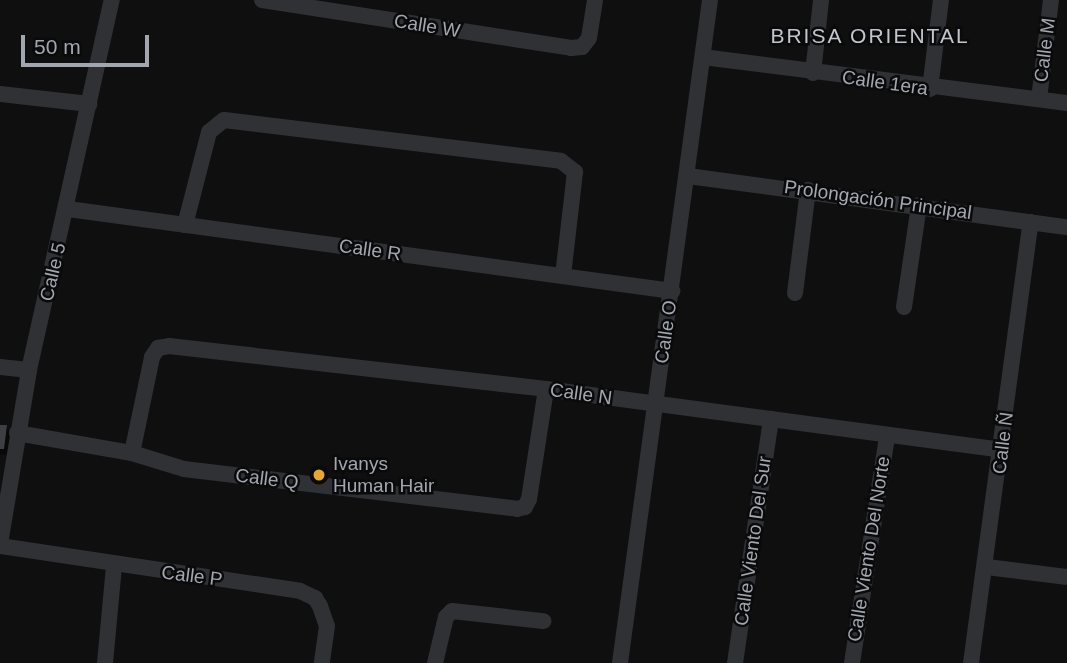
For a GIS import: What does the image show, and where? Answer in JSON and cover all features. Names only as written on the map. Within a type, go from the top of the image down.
[{"type":"street","name":"Calle 5","points":[[0,545],[29,370],[68,209],[112,0]]},
{"type":"street","name":"Calle W","points":[[262,0],[571,48],[582,47],[589,38],[594,0]]},
{"type":"street","name":"Calle O","points":[[620,663],[710,0]]},
{"type":"street","points":[[813,73],[821,0]]},
{"type":"street","points":[[930,89],[941,0]]},
{"type":"street","name":"Calle M","points":[[1039,99],[1051,0]]},
{"type":"street","name":"Calle 1era","points":[[703,58],[930,89],[1067,103]]},
{"type":"street","points":[[0,94],[89,104]]},
{"type":"street","points":[[185,225],[209,132],[224,120],[561,161],[570,163],[575,172],[563,276]]},
{"type":"street","name":"Prolongación Principal","points":[[688,176],[808,190],[1067,227]]},
{"type":"street","points":[[794,293],[808,190]]},
{"type":"street","points":[[904,307],[919,205]]},
{"type":"street","name":"Calle R","points":[[68,209],[672,291]]},
{"type":"street","name":"Calle Ñ","points":[[971,663],[1031,222]]},
{"type":"street","name":"Calle N","points":[[132,453],[158,348],[546,389],[1002,450]]},
{"type":"street","points":[[0,367],[29,370]]},
{"type":"street","name":"Calle Q","points":[[17,433],[132,453],[184,469],[517,509],[525,507],[530,499],[546,389]]},
{"type":"street","name":"Calle Viento Del Sur","points":[[735,663],[771,419]]},
{"type":"street","name":"Calle Viento Del Norte","points":[[852,663],[887,436]]},
{"type":"street","name":"Calle P","points":[[0,545],[114,566],[271,586],[315,597],[327,626],[322,663]]},
{"type":"street","points":[[105,663],[114,566]]},
{"type":"street","points":[[986,567],[1067,577]]},
{"type":"street","points":[[435,663],[446,617],[452,611],[543,621]]},
{"type":"building","points":[[0,425],[7,425],[4,449],[0,449]]},
{"type":"place","name":"Ivanys Human Hair","points":[[319,475]]},
{"type":"district","name":"BRISA ORIENTAL","points":[[870,36]]}]
